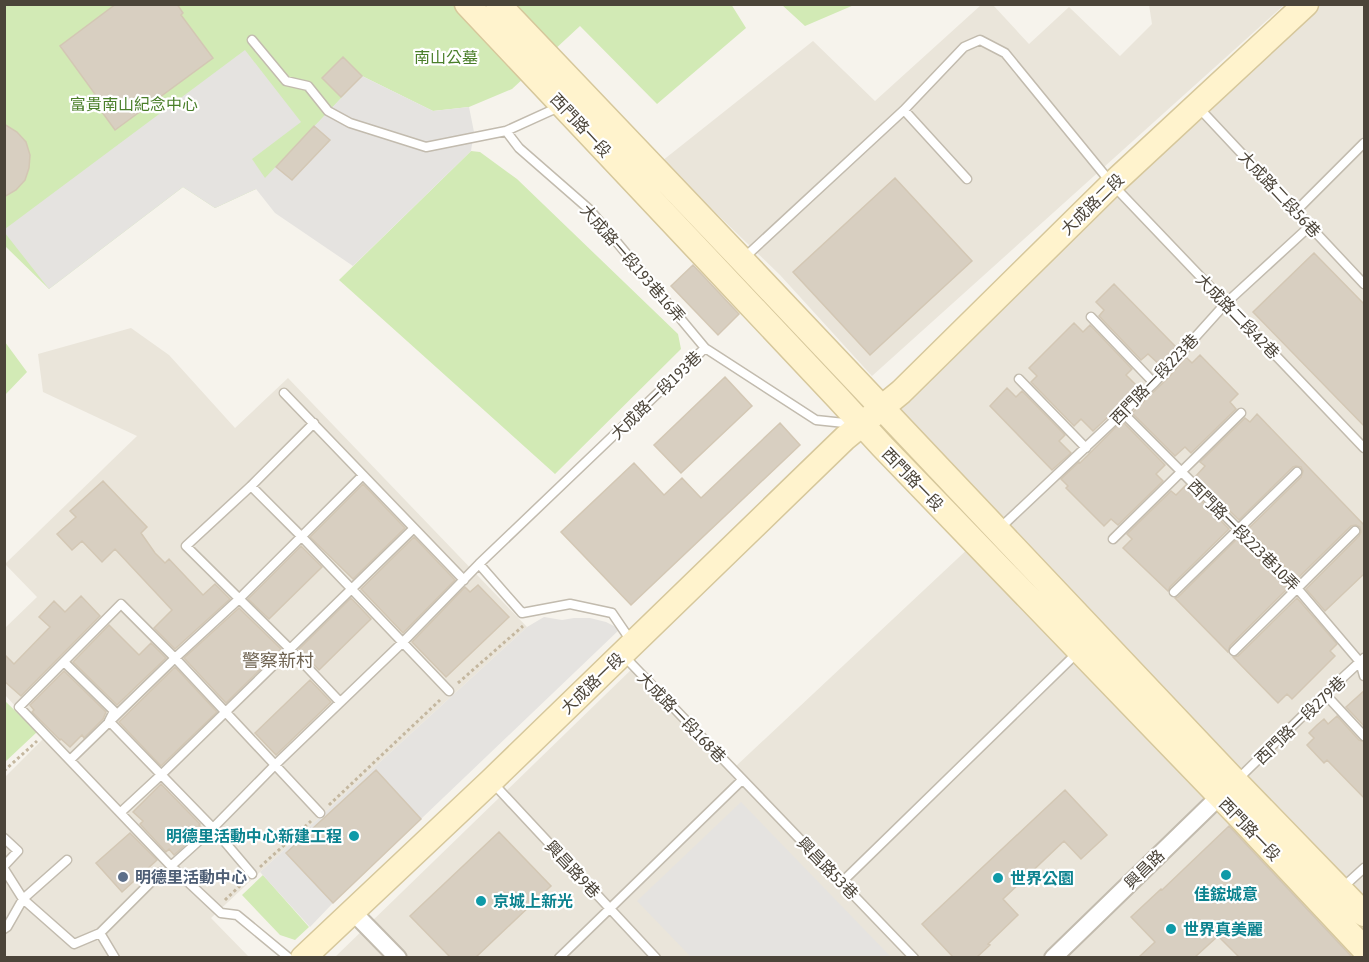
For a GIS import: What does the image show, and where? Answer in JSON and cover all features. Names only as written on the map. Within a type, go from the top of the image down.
[{"type":"street","name":"西門路一段","points":[[467,4],[571,98],[742,260],[998,531],[1227,789],[1365,949]]},
{"type":"street","name":"西門路一段","points":[[498,4],[571,98],[861,424],[1079,651],[1365,914]]},
{"type":"street","name":"大成路二段","points":[[881,408],[901,392],[1112,184],[1306,4]]},
{"type":"street","name":"大成路一段","points":[[303,957],[491,781],[845,438],[881,408]]},
{"type":"street","name":"興昌路","points":[[1053,957],[1227,789]]},
{"type":"street","points":[[353,912],[398,957]]},
{"type":"lane","points":[[252,40],[286,81],[308,86],[328,111],[350,123],[426,147],[506,131],[571,98]]},
{"type":"lane","name":"大成路二段42巷","points":[[904,110],[964,47],[980,40],[1005,53],[1112,184],[1365,448]]},
{"type":"lane","name":"大成路二段56巷","points":[[1196,105],[1365,284]]},
{"type":"lane","points":[[742,260],[904,110],[967,179]]},
{"type":"lane","name":"大成路一段193巷16弄","points":[[506,131],[519,148],[590,210],[705,348]]},
{"type":"lane","points":[[1296,211],[1365,144]]},
{"type":"lane","name":"西門路一段223巷","points":[[998,531],[1154,383],[1226,303],[1310,226]]},
{"type":"lane","points":[[1091,317],[1154,383]]},
{"type":"lane","name":"大成路一段193巷","points":[[171,866],[213,828],[402,643],[479,564],[705,348],[816,420],[861,424]]},
{"type":"lane","points":[[1019,379],[1086,448]]},
{"type":"lane","points":[[284,393],[464,580]]},
{"type":"lane","name":"西門路一段223巷10弄","points":[[1123,413],[1297,588],[1362,660]]},
{"type":"lane","points":[[1113,539],[1241,413]]},
{"type":"lane","points":[[314,423],[186,546],[340,702]]},
{"type":"lane","points":[[1173,592],[1297,472]]},
{"type":"lane","points":[[70,760],[239,599],[363,475]]},
{"type":"lane","points":[[250,486],[302,536],[449,691]]},
{"type":"lane","points":[[121,812],[414,528]]},
{"type":"lane","points":[[1234,651],[1355,531]]},
{"type":"lane","points":[[479,564],[522,613],[570,604],[612,613],[628,649]]},
{"type":"lane","points":[[289,957],[237,915],[221,913],[171,866],[19,707],[121,604],[175,658],[320,813]]},
{"type":"lane","name":"大成路一段168巷","points":[[628,649],[742,780]]},
{"type":"lane","points":[[842,882],[1079,651]]},
{"type":"lane","points":[[1362,660],[1365,676]]},
{"type":"lane","name":"西門路一段279巷","points":[[1227,789],[1362,660]]},
{"type":"lane","points":[[64,662],[114,711],[109,721]]},
{"type":"lane","points":[[1325,694],[1365,736]]},
{"type":"lane","points":[[109,721],[213,828],[252,874]]},
{"type":"lane","points":[[559,957],[742,780]]},
{"type":"lane","name":"興昌路53巷","points":[[742,780],[914,957]]},
{"type":"lane","name":"興昌路9巷","points":[[491,781],[656,957]]},
{"type":"lane","points":[[4,838],[18,851],[4,867],[23,899],[74,944],[100,933],[161,872]]},
{"type":"lane","points":[[4,929],[23,899],[67,860]]},
{"type":"lane","points":[[1341,890],[1365,868]]},
{"type":"lane","points":[[100,933],[115,957]]},
{"type":"path","points":[[216,908],[449,691],[542,609]]},
{"type":"path","points":[[4,771],[45,734]]},
{"type":"shaded area","points":[[981,5],[993,5],[1029,44],[1069,7],[1120,56],[1152,24],[1149,5],[1284,5],[872,376],[780,275],[662,161],[813,41],[875,101]]},
{"type":"shaded area","points":[[1314,5],[1364,5],[1364,906],[890,409]]},
{"type":"shaded area","points":[[245,50],[301,122],[252,159],[265,178],[362,76],[433,111],[469,107],[474,132],[471,151],[353,266],[275,213],[256,189],[215,208],[183,187],[49,289],[5,233],[5,229]]},
{"type":"shaded area","points":[[131,328],[169,355],[235,428],[288,378],[527,627],[211,918],[249,957],[5,957],[5,777],[44,738],[5,695],[5,628],[37,597],[5,564],[137,436],[43,392],[38,354]]},
{"type":"shaded area","points":[[972,545],[1364,958],[334,958],[636,665],[735,767]]},
{"type":"shaded area","points":[[544,617],[562,620],[590,618],[620,629],[421,819],[376,771],[287,853],[333,903],[310,927],[260,872],[527,627]]},
{"type":"shaded area","points":[[741,802],[891,957],[691,957],[637,901]]},
{"type":"green space","name":"富貴南山紀念中心","points":[[731,4],[746,28],[657,104],[580,26],[512,89],[469,107],[433,111],[362,76],[256,189],[215,208],[183,187],[49,289],[5,246],[4,5]]},
{"type":"green space","points":[[782,5],[854,5],[805,26]]},
{"type":"green space","points":[[471,151],[480,152],[517,179],[678,334],[681,349],[555,474],[339,280]]},
{"type":"green space","points":[[5,342],[27,372],[4,395]]},
{"type":"green space","points":[[5,701],[37,732],[5,762]]},
{"type":"green space","points":[[263,875],[309,927],[295,940],[280,935],[242,895]]},
{"type":"building","points":[[116,4],[177,4],[183,13],[181,15],[213,58],[115,130],[91,97],[95,94],[60,46]]},
{"type":"building","points":[[343,57],[362,76],[341,97],[322,78]]},
{"type":"building","points":[[4,124],[17,132],[26,142],[30,155],[25,180],[16,190],[4,197]]},
{"type":"building","points":[[314,126],[330,140],[292,180],[276,167]]},
{"type":"building","points":[[895,178],[972,261],[870,355],[793,272]]},
{"type":"building","points":[[1314,253],[1365,305],[1365,427],[1253,312]]},
{"type":"building","points":[[693,265],[739,314],[718,335],[671,286]]},
{"type":"building","points":[[1114,284],[1177,348],[1161,366],[1148,354],[1141,360],[1099,316],[1104,310],[1096,302]]},
{"type":"building","points":[[1074,323],[1083,332],[1090,325],[1132,369],[1126,375],[1139,388],[1093,431],[1081,419],[1074,426],[1031,382],[1037,376],[1029,368]]},
{"type":"building","points":[[1200,355],[1238,394],[1230,402],[1236,409],[1191,453],[1185,447],[1175,456],[1132,413],[1186,357],[1192,363]]},
{"type":"building","points":[[725,377],[752,406],[681,473],[654,445]]},
{"type":"building","points":[[1007,388],[1016,397],[1022,391],[1065,435],[1059,441],[1071,453],[1052,470],[990,406]]},
{"type":"building","points":[[1257,414],[1365,526],[1365,573],[1325,611],[1306,589],[1359,536],[1360,527],[1351,526],[1297,579],[1248,529],[1301,477],[1303,471],[1301,467],[1293,467],[1239,520],[1195,477],[1205,466],[1200,462],[1245,418],[1250,422]]},
{"type":"building","points":[[1122,421],[1165,465],[1156,474],[1163,481],[1118,525],[1111,519],[1104,526],[1066,488],[1068,486],[1061,479]]},
{"type":"building","points":[[780,423],[800,445],[631,605],[561,532],[634,463],[664,495],[682,478],[701,498]]},
{"type":"building","points":[[103,481],[147,527],[141,533],[165,563],[169,559],[203,595],[215,584],[230,599],[175,649],[154,628],[172,610],[115,549],[102,562],[82,541],[72,550],[57,534],[76,517],[70,511]]},
{"type":"building","points":[[363,484],[405,528],[353,579],[310,537]]},
{"type":"building","points":[[1186,485],[1229,529],[1168,591],[1123,548],[1132,539],[1127,534],[1171,491],[1176,495]]},
{"type":"building","points":[[414,537],[455,580],[403,633],[361,589]]},
{"type":"building","points":[[1238,538],[1288,588],[1230,646],[1228,652],[1175,598]]},
{"type":"building","points":[[301,546],[322,567],[269,619],[248,599]]},
{"type":"building","points":[[478,585],[509,617],[446,677],[412,642],[465,587],[470,592]]},
{"type":"building","points":[[81,596],[100,616],[21,696],[4,681],[4,654],[14,664],[50,627],[39,617],[54,601],[65,612]]},
{"type":"building","points":[[351,598],[371,619],[319,670],[299,649]]},
{"type":"building","points":[[1297,598],[1337,644],[1330,651],[1335,656],[1292,699],[1287,694],[1278,703],[1233,657],[1238,656]]},
{"type":"building","points":[[239,608],[281,649],[226,703],[184,658]]},
{"type":"building","points":[[109,625],[139,655],[151,643],[166,658],[117,705],[73,662]]},
{"type":"building","points":[[175,667],[217,712],[161,766],[119,722]]},
{"type":"building","points":[[64,671],[106,712],[103,719],[84,738],[82,735],[70,747],[32,712],[34,710],[30,705]]},
{"type":"building","points":[[310,680],[331,702],[276,755],[255,733]]},
{"type":"building","points":[[1365,690],[1365,727],[1346,707]]},
{"type":"building","points":[[1337,716],[1359,740],[1365,742],[1365,799],[1327,760],[1324,763],[1307,745],[1314,738],[1309,733],[1317,725],[1324,719],[1328,724]]},
{"type":"building","name":"明德里活動中心新建工程","points":[[376,770],[421,819],[333,903],[286,853]]},
{"type":"building","points":[[161,784],[203,829],[174,855],[169,849],[166,852],[140,824],[143,821],[133,812]]},
{"type":"building","name":"世界公園","points":[[1065,790],[1107,835],[1081,859],[1064,841],[1003,899],[1018,915],[988,944],[990,945],[977,957],[953,957],[922,924]]},
{"type":"building","points":[[1229,826],[1352,957],[1239,957],[1218,936],[1195,957],[1139,957],[1155,942],[1131,917]]},
{"type":"building","name":"京城上新光","points":[[499,832],[551,886],[476,957],[450,957],[410,916]]},
{"type":"building","name":"明德里活動中心","points":[[130,833],[157,860],[122,892],[96,863]]},
{"type":"place","name":"明德里活動中心新建工程","points":[[354,836]]},
{"type":"place","name":"佳鋐城意","points":[[1226,875]]},
{"type":"place","name":"明德里活動中心","points":[[123,877]]},
{"type":"place","name":"世界公園","points":[[998,878]]},
{"type":"place","name":"京城上新光","points":[[481,901]]},
{"type":"place","name":"世界真美麗","points":[[1171,929]]},
{"type":"district","name":"警察新村","points":[[278,660]]},
{"type":"park label","name":"南山公墓","points":[[446,57]]}]
